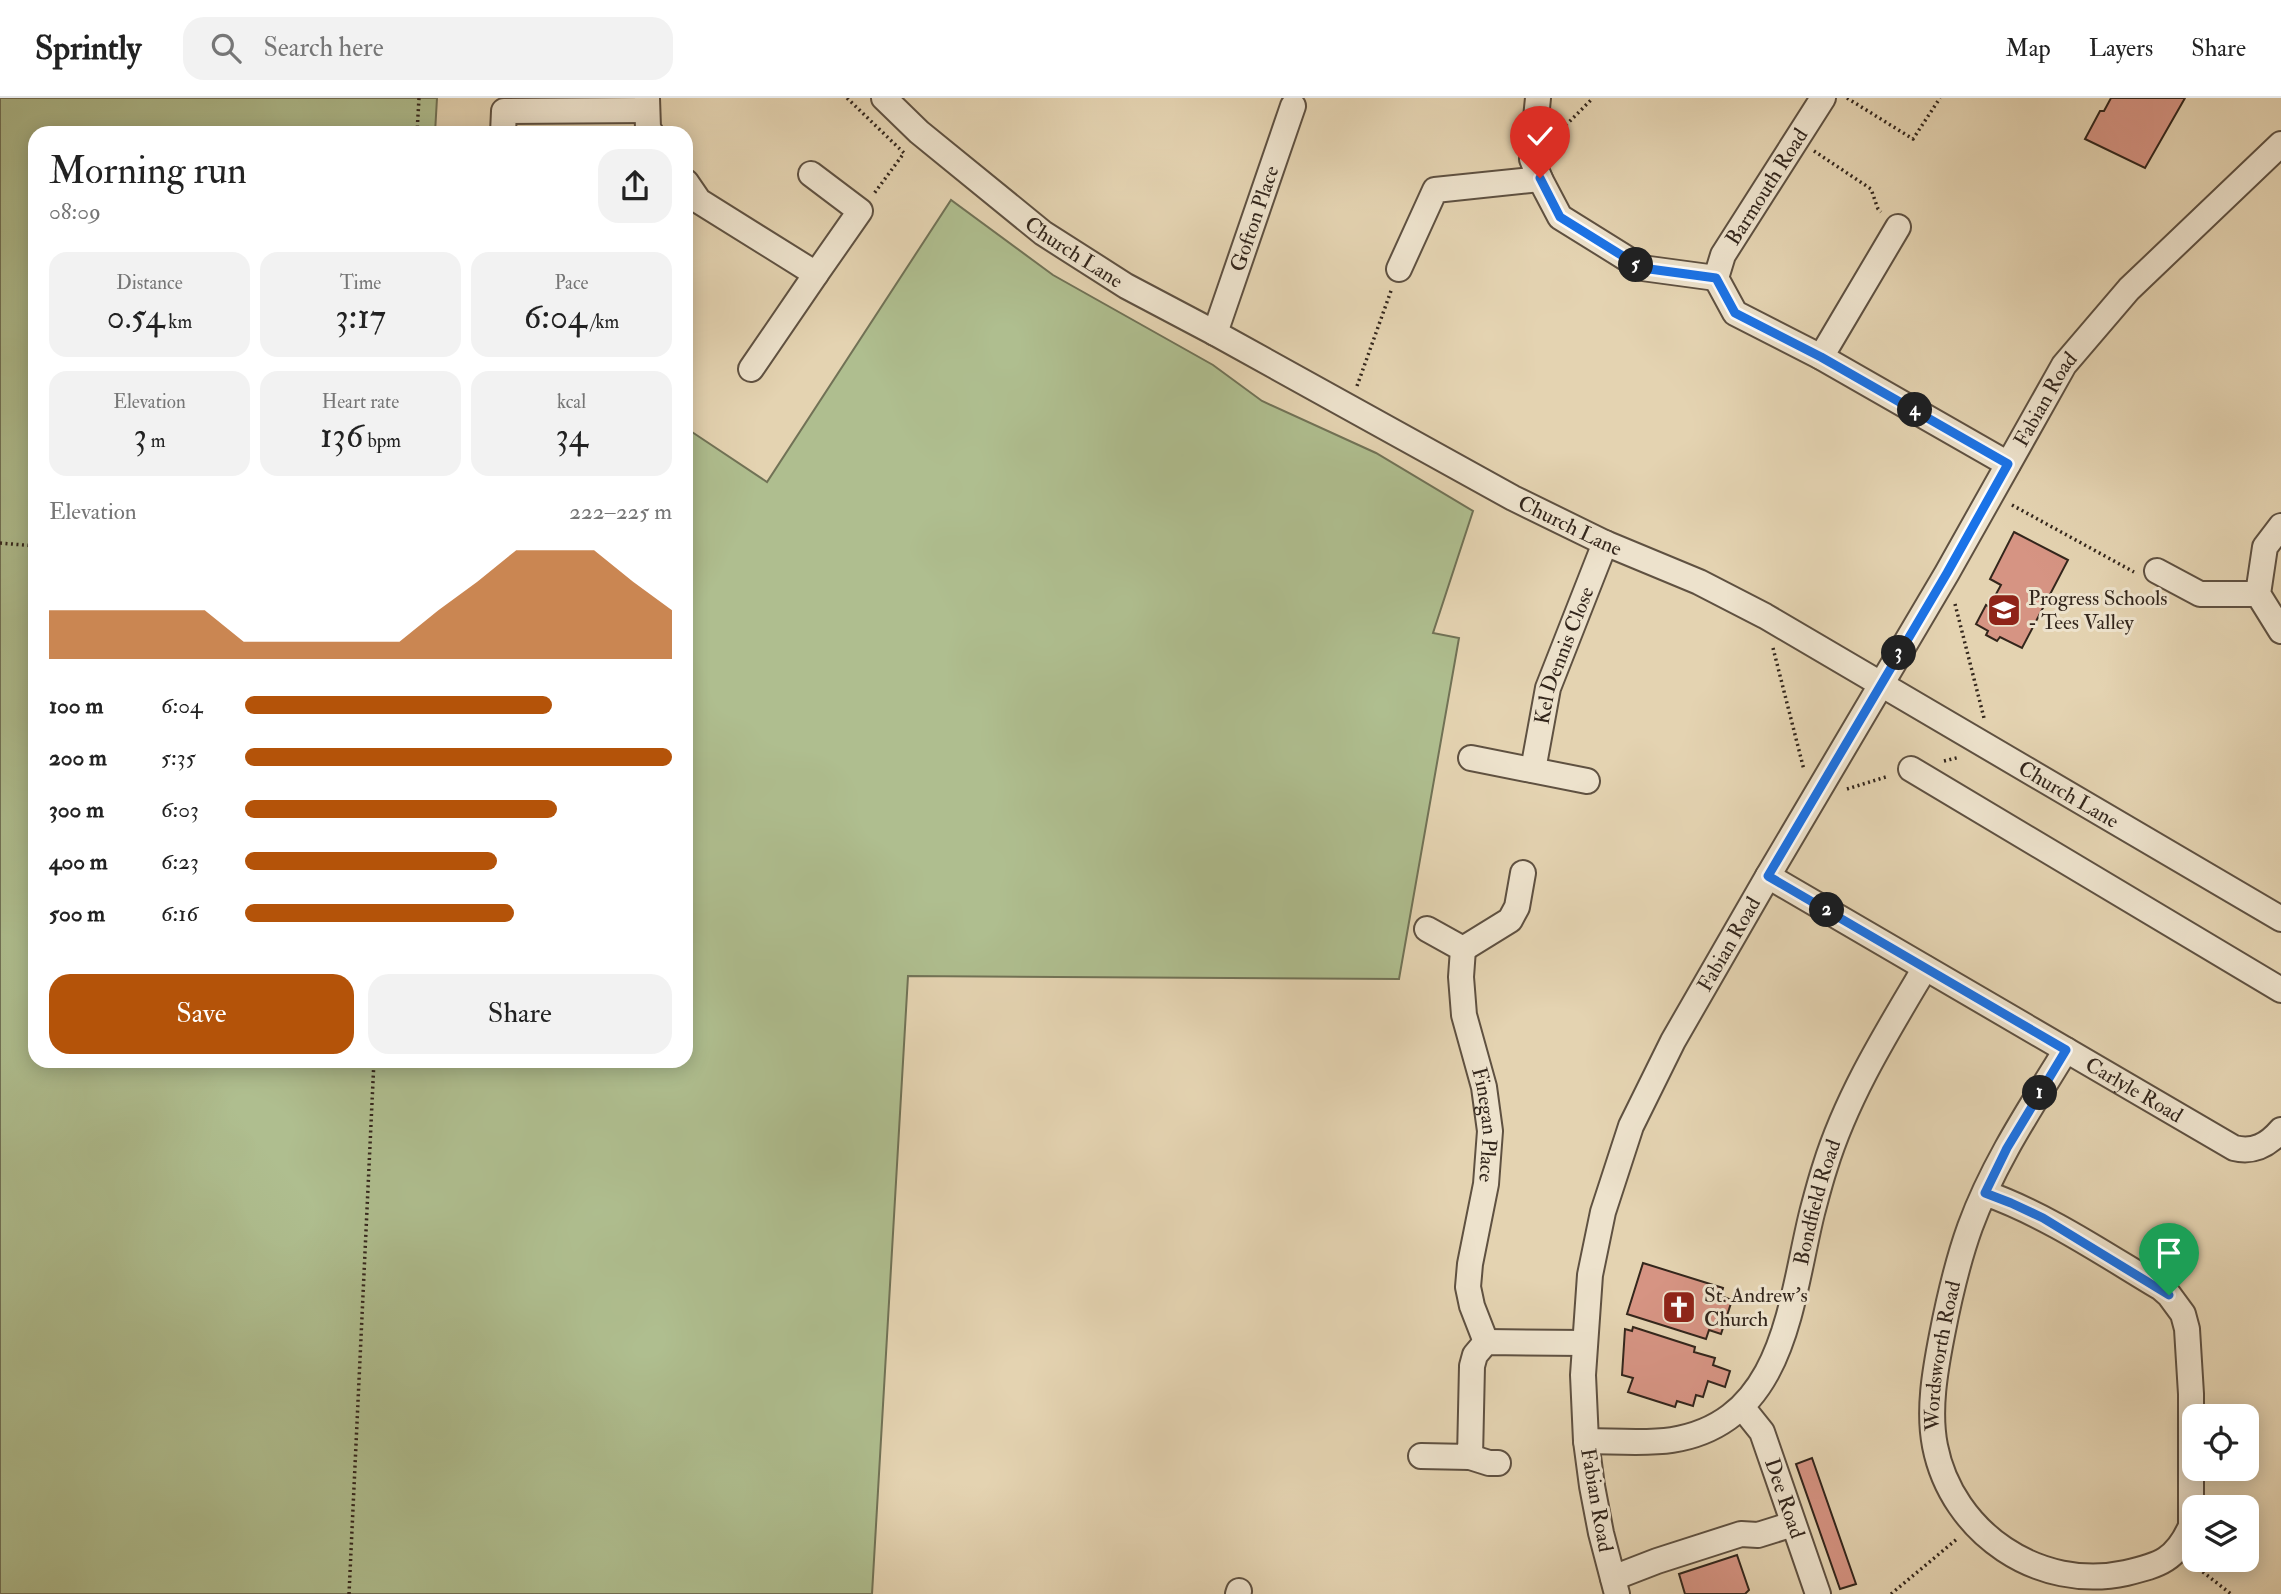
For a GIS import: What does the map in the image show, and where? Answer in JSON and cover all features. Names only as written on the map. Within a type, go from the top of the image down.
[{"type":"street","name":"Church Lane","points":[[884,98],[919,132],[1043,233],[1126,286],[1513,498],[1765,616],[2281,919]]},
{"type":"street","points":[[1538,98],[1536,169],[1560,217],[1642,268],[1716,278],[1735,313],[1821,357],[2008,464]]},
{"type":"street","name":"Barmouth Road","points":[[1716,278],[1723,255],[1823,98]]},
{"type":"street","name":"Gofton Place","points":[[1215,333],[1293,106]]},
{"type":"street","points":[[503,126],[504,111],[649,114]]},
{"type":"street","name":"Fabian Road","points":[[1615,1586],[1599,1521],[1586,1441],[1583,1375],[1590,1275],[1604,1212],[1632,1126],[1673,1041],[1992,494],[2064,365],[2129,289],[2281,144]]},
{"type":"street","points":[[1399,270],[1435,191],[1536,169]]},
{"type":"street","points":[[751,369],[860,211],[811,174]]},
{"type":"street","points":[[693,194],[699,201],[816,274]]},
{"type":"street","points":[[1821,357],[1898,227]]},
{"type":"street","points":[[2281,526],[2265,547],[2258,594],[2281,631]]},
{"type":"street","name":"Kel Dennis Close","points":[[1533,770],[1548,688],[1605,543]]},
{"type":"street","points":[[2157,571],[2200,594],[2258,594]]},
{"type":"street","points":[[1471,758],[1587,781]]},
{"type":"street","points":[[1911,769],[2281,990]]},
{"type":"street","points":[[1427,929],[1463,949],[1510,920],[1517,907],[1523,873]]},
{"type":"street","name":"Carlyle Road","points":[[1768,876],[2234,1148],[2250,1150],[2260,1147],[2270,1142],[2281,1130]]},
{"type":"street","name":"Finegan Place","points":[[1463,949],[1461,977],[1464,1015],[1484,1087],[1490,1131],[1486,1184],[1468,1287],[1472,1306],[1486,1342]]},
{"type":"street","name":"Bondfield Road","points":[[1586,1441],[1670,1441],[1699,1433],[1742,1407],[1769,1368],[1786,1330],[1812,1214],[1826,1164],[1846,1111],[1875,1053],[1925,968]]},
{"type":"street","name":"Wordsworth Road","points":[[2066,1050],[2007,1148],[1971,1225],[1953,1283],[1936,1362],[1933,1394],[1935,1446],[1949,1489],[1961,1509],[1990,1540],[2013,1556],[2053,1572],[2092,1577],[2156,1566],[2177,1551]]},
{"type":"street","points":[[1985,1193],[2043,1218],[2161,1288],[2183,1314],[2189,1345],[2192,1512],[2191,1526],[2177,1551]]},
{"type":"street","points":[[1470,1457],[1472,1366],[1475,1355],[1486,1342],[1585,1343]]},
{"type":"street","name":"Dee Road","points":[[1742,1407],[1762,1432],[1818,1594]]},
{"type":"street","points":[[1421,1456],[1470,1457],[1498,1464]]},
{"type":"street","points":[[1615,1586],[1670,1557],[1741,1534],[1758,1535],[1793,1524]]},
{"type":"path","points":[[417,126],[419,98]]},
{"type":"path","points":[[847,98],[904,153],[860,211]]},
{"type":"path","points":[[1536,169],[1594,98]]},
{"type":"path","points":[[1846,98],[1913,139],[1940,98]]},
{"type":"path","points":[[1796,139],[1871,189],[1878,209],[1898,227]]},
{"type":"path","points":[[1349,408],[1399,270]]},
{"type":"path","points":[[1992,494],[2149,580],[2157,571]]},
{"type":"path","points":[[0,543],[28,545]]},
{"type":"path","points":[[349,1594],[374,1068]]},
{"type":"path","points":[[1891,1594],[1975,1525]]},
{"type":"path","points":[[2177,1551],[2231,1594]]},
{"type":"green space","points":[[0,98],[437,98],[435,126],[28,126],[28,1068],[693,1068],[693,433],[767,482],[951,200],[1053,275],[1213,365],[1262,401],[1376,453],[1473,511],[1433,633],[1459,638],[1399,979],[908,976],[872,1594],[0,1594]]},
{"type":"building","points":[[2111,98],[2185,98],[2145,168],[2085,139],[2100,111],[2104,111]]},
{"type":"building","points":[[2014,532],[2068,560],[2022,648],[2000,637],[1997,641],[1986,635],[1988,631],[1976,624],[2001,585],[1990,579]]},
{"type":"building","name":"St. Andrew's Church","points":[[1643,1263],[1723,1288],[1721,1296],[1732,1300],[1721,1334],[1709,1330],[1706,1339],[1627,1314]]},
{"type":"building","points":[[1633,1327],[1695,1347],[1694,1352],[1715,1358],[1713,1365],[1730,1371],[1725,1387],[1708,1381],[1703,1397],[1696,1395],[1693,1406],[1677,1401],[1675,1407],[1628,1392],[1633,1378],[1622,1375],[1625,1329],[1632,1331]]},
{"type":"building","points":[[1812,1458],[1856,1584],[1840,1589],[1796,1464]]},
{"type":"building","points":[[1737,1555],[1749,1590],[1745,1594],[1685,1594],[1679,1574]]},
{"type":"place","name":"Progress Schools - Tees Valley","points":[[2004,610]]},
{"type":"place","name":"St. Andrew's Church","points":[[1679,1307]]},
{"type":"route","points":[[1540,178],[1560,217],[1642,268],[1716,278],[1735,313],[1821,357],[2008,464],[1947,573],[1768,876],[2066,1050],[2007,1148],[1985,1193],[2043,1218],[2169,1295]]}]
